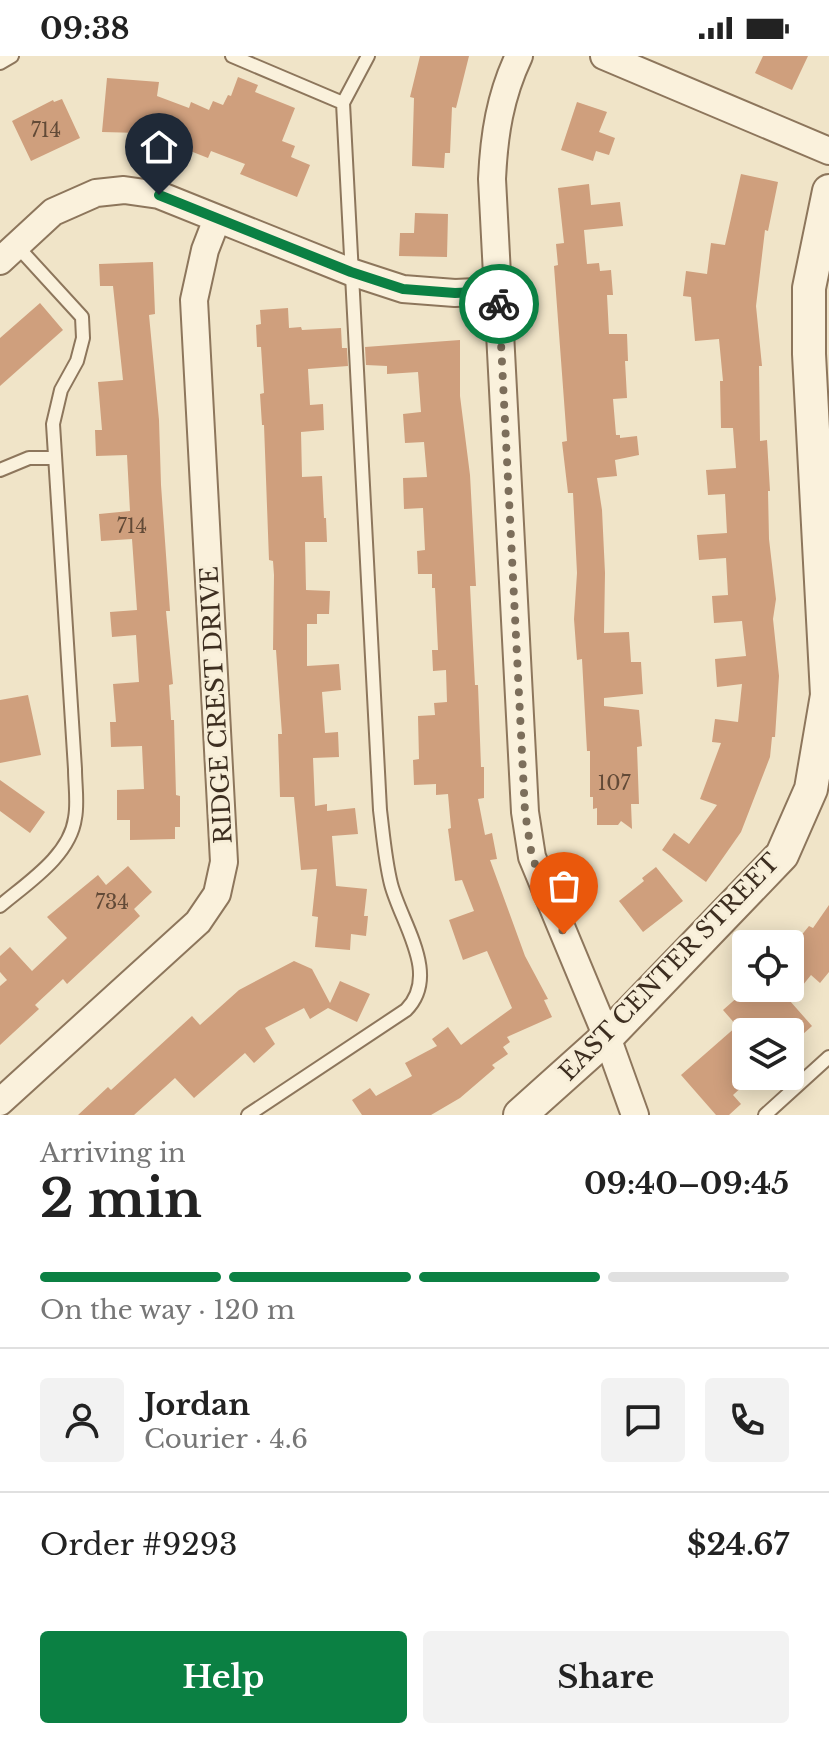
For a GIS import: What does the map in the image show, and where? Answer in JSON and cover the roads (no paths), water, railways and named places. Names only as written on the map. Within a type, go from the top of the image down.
[{"type":"street","points":[[519,56],[508,80],[495,132],[492,179],[525,812],[532,857],[607,1037],[635,1115]]},
{"type":"street","points":[[604,56],[829,151]]},
{"type":"street","points":[[8,253],[53,212],[96,193],[124,190],[159,195],[351,272],[403,289],[455,293],[498,291]]},
{"type":"street","name":"EAST CENTER STREET","points":[[520,1115],[607,1037],[782,855],[811,789],[828,695],[814,327],[809,288],[829,191]]},
{"type":"street","name":"RIDGE CREST DRIVE","points":[[0,1102],[198,922],[217,894],[224,862],[194,300],[205,250],[217,219]]},
{"type":"lane","points":[[0,63],[12,56]]},
{"type":"lane","points":[[232,56],[343,103]]},
{"type":"lane","points":[[248,1115],[406,1010],[415,1001],[421,987],[418,960],[391,884],[380,810],[343,103],[368,56]]},
{"type":"lane","points":[[0,906],[54,859],[68,840],[75,819],[75,769],[53,424],[61,390],[77,361],[83,338],[82,317],[8,253]]},
{"type":"lane","points":[[0,470],[29,458],[55,458]]},
{"type":"lane","points":[[765,1115],[829,1057]]}]
